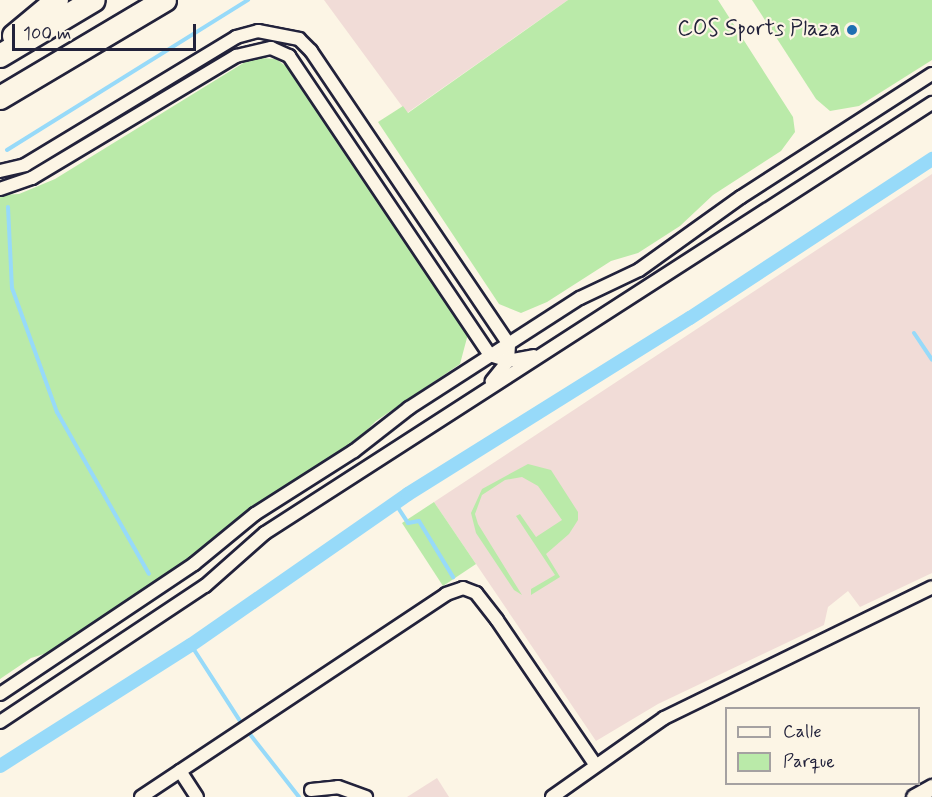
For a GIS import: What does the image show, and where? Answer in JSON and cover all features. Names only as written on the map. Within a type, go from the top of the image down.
[{"type":"highway","points":[[0,48],[57,0]]},
{"type":"highway","points":[[0,56],[94,0]]},
{"type":"highway","points":[[0,98],[165,0]]},
{"type":"street","points":[[0,171],[25,165],[236,37],[258,31],[298,39],[311,51],[509,344],[508,361],[481,393]]},
{"type":"street","points":[[0,189],[32,178],[236,56],[271,48],[289,56],[490,355],[508,361],[549,350]]},
{"type":"street","points":[[0,694],[194,564],[255,514],[354,451],[409,408],[580,298],[639,270],[741,197],[932,74]]},
{"type":"street","points":[[0,722],[204,586],[265,533],[932,103]]},
{"type":"street","points":[[552,797],[595,764],[664,718],[932,587]]},
{"type":"street","points":[[141,797],[446,594],[463,588],[476,593],[497,620],[595,764]]},
{"type":"street","points":[[180,771],[197,797]]},
{"type":"street","points":[[311,790],[338,787],[366,797]]},
{"type":"street","points":[[914,797],[932,787]]},
{"type":"shaded area","points":[[324,0],[568,0],[407,113]]},
{"type":"shaded area","points":[[932,174],[932,573],[860,607],[848,591],[828,607],[824,625],[658,704],[596,741],[434,502]]},
{"type":"shaded area","points":[[437,778],[449,797],[407,797]]},
{"type":"green space","points":[[568,0],[718,0],[793,117],[795,132],[781,151],[713,195],[680,226],[638,253],[611,261],[547,302],[521,313],[499,304],[378,122],[403,106],[408,113]]},
{"type":"green space","name":"COS Sports Plaza","points":[[752,0],[932,0],[932,60],[859,106],[830,111],[816,99]]},
{"type":"green space","points":[[261,58],[276,59],[298,75],[468,334],[460,364],[376,421],[351,446],[249,512],[196,558],[57,650],[31,658],[0,679],[0,195],[19,194],[55,179],[245,62]]},
{"type":"green space","points":[[528,464],[551,470],[578,512],[578,520],[569,534],[546,554],[560,577],[531,595],[531,589],[555,575],[516,516],[520,514],[536,537],[562,520],[538,486],[522,477],[505,480],[482,495],[475,514],[478,524],[522,595],[514,590],[476,533],[471,513],[482,489]]},
{"type":"green space","points":[[434,502],[476,564],[443,586],[402,523]]},
{"type":"waterway","points":[[7,150],[248,0]]},
{"type":"waterway","points":[[0,766],[191,645],[408,494],[690,318],[932,159]]},
{"type":"waterway","points":[[8,207],[12,288],[57,412],[149,574]]},
{"type":"waterway","points":[[914,333],[932,360]]},
{"type":"waterway","points":[[395,503],[408,523],[419,521],[453,577]]},
{"type":"waterway","points":[[191,645],[240,721]]},
{"type":"waterway","points":[[249,733],[299,797]]},
{"type":"place","name":"COS Sports Plaza","points":[[852,30]]}]
